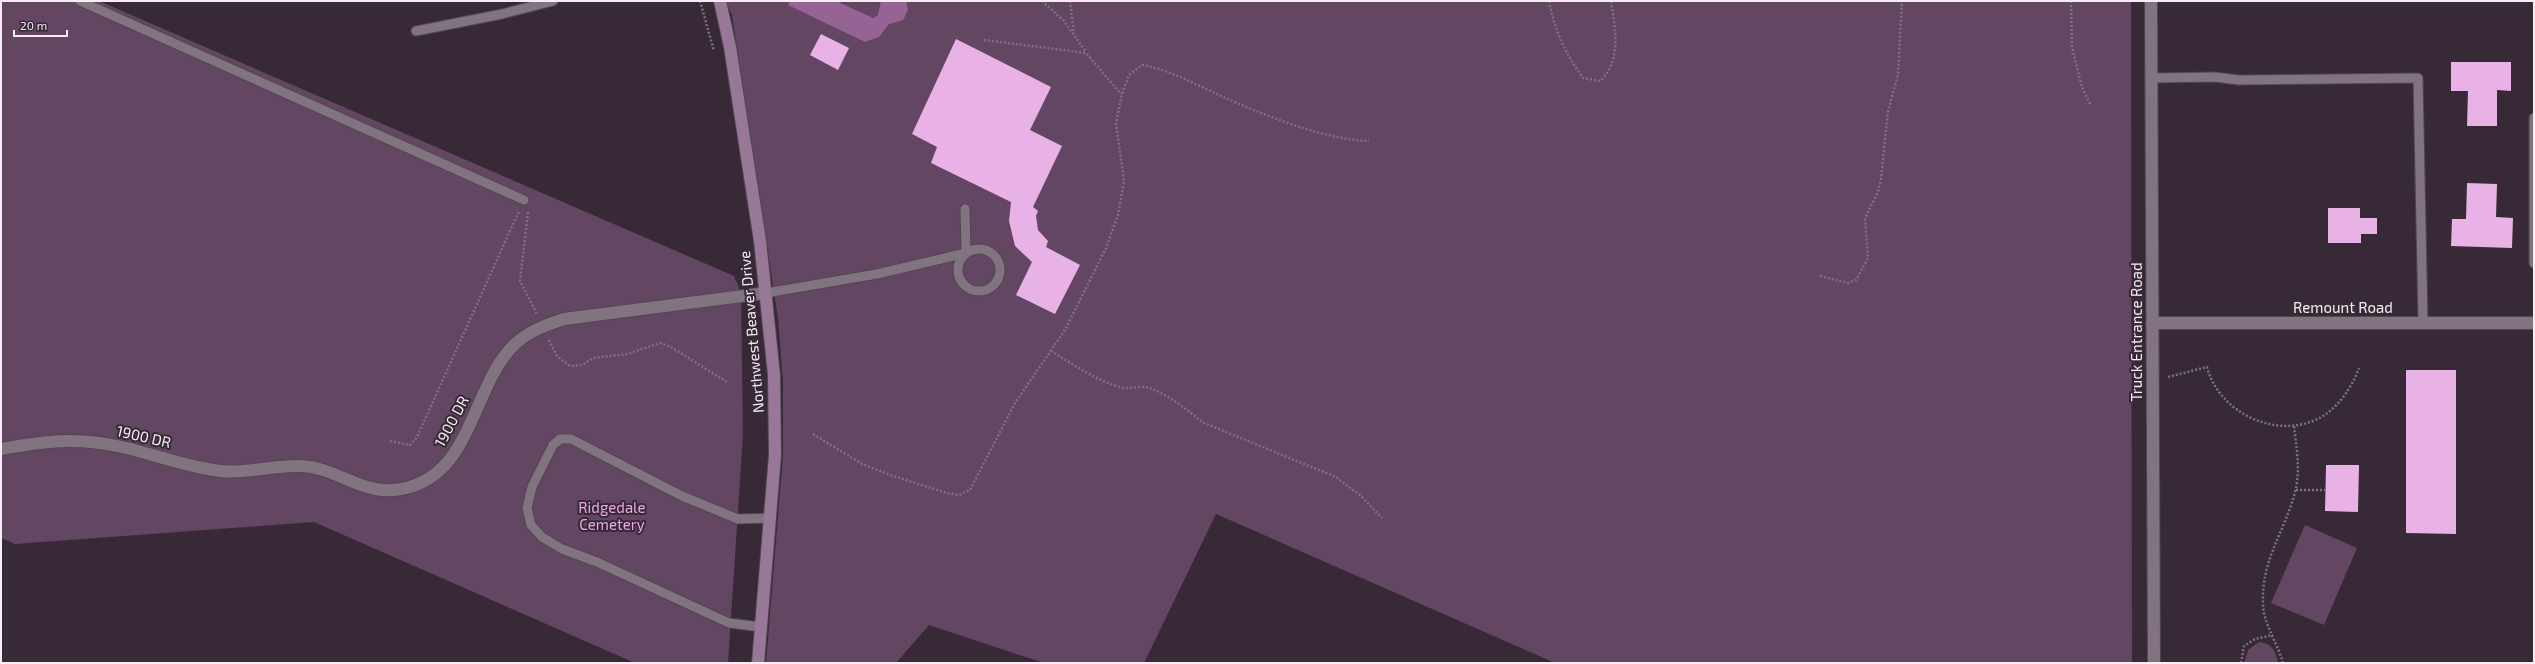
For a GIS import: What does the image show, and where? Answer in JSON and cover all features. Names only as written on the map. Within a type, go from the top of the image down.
[{"type":"main road","name":"Northwest Beaver Drive","points":[[720,1],[730,47],[766,293],[774,374],[775,455],[769,518],[770,537],[758,663]]},
{"type":"street","name":"Truck Entrance Road","points":[[2150,1],[2154,663]]},
{"type":"street","name":"1900 DR","points":[[1,449],[47,440],[82,440],[120,446],[220,471],[247,472],[300,466],[324,471],[367,489],[399,489],[414,486],[439,471],[456,451],[497,366],[515,344],[536,328],[564,319],[766,293]]},
{"type":"street","name":"Remount Road","points":[[2152,323],[2534,323]]},
{"type":"lane","points":[[80,1],[524,200]]},
{"type":"lane","points":[[416,31],[502,14],[553,1]]},
{"type":"lane","points":[[2151,78],[2215,77],[2239,80],[2418,78],[2423,323]]},
{"type":"lane","points":[[2534,118],[2534,263]]},
{"type":"lane","points":[[766,293],[878,274],[966,253],[975,250],[984,250],[996,258],[1000,271],[998,280],[992,287],[979,292],[970,289],[962,283],[958,275],[958,265],[966,253],[965,209]]},
{"type":"lane","points":[[761,627],[729,623],[597,562],[562,549],[542,537],[532,525],[527,508],[532,487],[553,445],[560,439],[571,439],[682,496],[731,516],[738,518],[769,518]]},
{"type":"path","points":[[700,1],[715,56]]},
{"type":"path","points":[[1042,1],[1064,21],[1086,53],[1122,94]]},
{"type":"path","points":[[1070,1],[1075,36]]},
{"type":"path","points":[[1549,1],[1554,23],[1575,67],[1582,78],[1600,81],[1606,76],[1616,39],[1611,1]]},
{"type":"path","points":[[1820,276],[1848,283],[1856,280],[1868,258],[1865,218],[1878,192],[1881,179],[1888,111],[1898,74],[1902,1]]},
{"type":"path","points":[[2071,1],[2072,47],[2082,86],[2091,106]]},
{"type":"path","points":[[984,40],[1086,53]]},
{"type":"path","points":[[813,434],[862,464],[942,491],[959,495],[970,490],[1015,404],[1065,330],[1106,248],[1118,215],[1124,181],[1116,123],[1122,94],[1129,75],[1142,65],[1161,69],[1237,104],[1325,134],[1353,140],[1369,141]]},
{"type":"path","points":[[390,441],[410,445],[418,437],[524,200]]},
{"type":"path","points":[[1051,351],[1099,379],[1120,387],[1152,389],[1204,423],[1336,477],[1361,496],[1382,518]]},
{"type":"path","points":[[2168,377],[2207,367],[2218,391],[2241,414],[2270,424],[2294,425],[2322,416],[2336,405],[2350,388],[2359,368]]},
{"type":"path","points":[[2283,663],[2263,607],[2265,570],[2296,490],[2298,450],[2294,425]]},
{"type":"path","points":[[2296,490],[2326,490]]},
{"type":"path","points":[[2241,663],[2244,646],[2255,639],[2273,636]]},
{"type":"green space","name":"Ridgedale Cemetery","points":[[1,1],[99,1],[734,276],[741,293],[743,435],[728,663],[635,663],[314,522],[15,544],[1,538]]},
{"type":"green space","points":[[726,1],[2131,1],[2132,663],[1555,663],[1216,514],[1144,663],[1044,663],[929,625],[896,663],[766,663],[783,455],[783,382],[778,318],[732,15]]},
{"type":"green space","points":[[2305,525],[2357,548],[2324,625],[2271,603]]},
{"type":"green space","points":[[2259,642],[2267,644],[2273,648],[2278,663],[2244,663],[2248,650]]},
{"type":"shaded area","points":[[790,1],[836,1],[873,18],[878,15],[881,1],[906,1],[908,10],[903,20],[889,24],[879,37],[865,42],[788,5]]},
{"type":"building","points":[[821,34],[849,48],[838,70],[810,55]]},
{"type":"building","points":[[956,39],[1051,87],[1030,130],[1062,146],[1033,207],[1038,211],[1036,216],[1038,230],[1048,241],[1046,247],[1080,265],[1055,314],[1016,295],[1032,262],[1015,246],[1009,221],[1011,202],[931,163],[937,147],[912,134]]},
{"type":"building","points":[[2451,62],[2511,62],[2511,91],[2497,90],[2497,126],[2467,126],[2468,91],[2451,91]]},
{"type":"building","points":[[2467,183],[2497,184],[2496,217],[2513,218],[2512,248],[2451,246],[2452,219],[2466,219]]},
{"type":"building","points":[[2328,208],[2360,208],[2360,218],[2377,218],[2377,234],[2361,234],[2361,243],[2328,243]]},
{"type":"building","points":[[2406,370],[2456,370],[2456,534],[2406,533]]},
{"type":"building","points":[[2326,465],[2359,465],[2358,512],[2325,511]]}]
